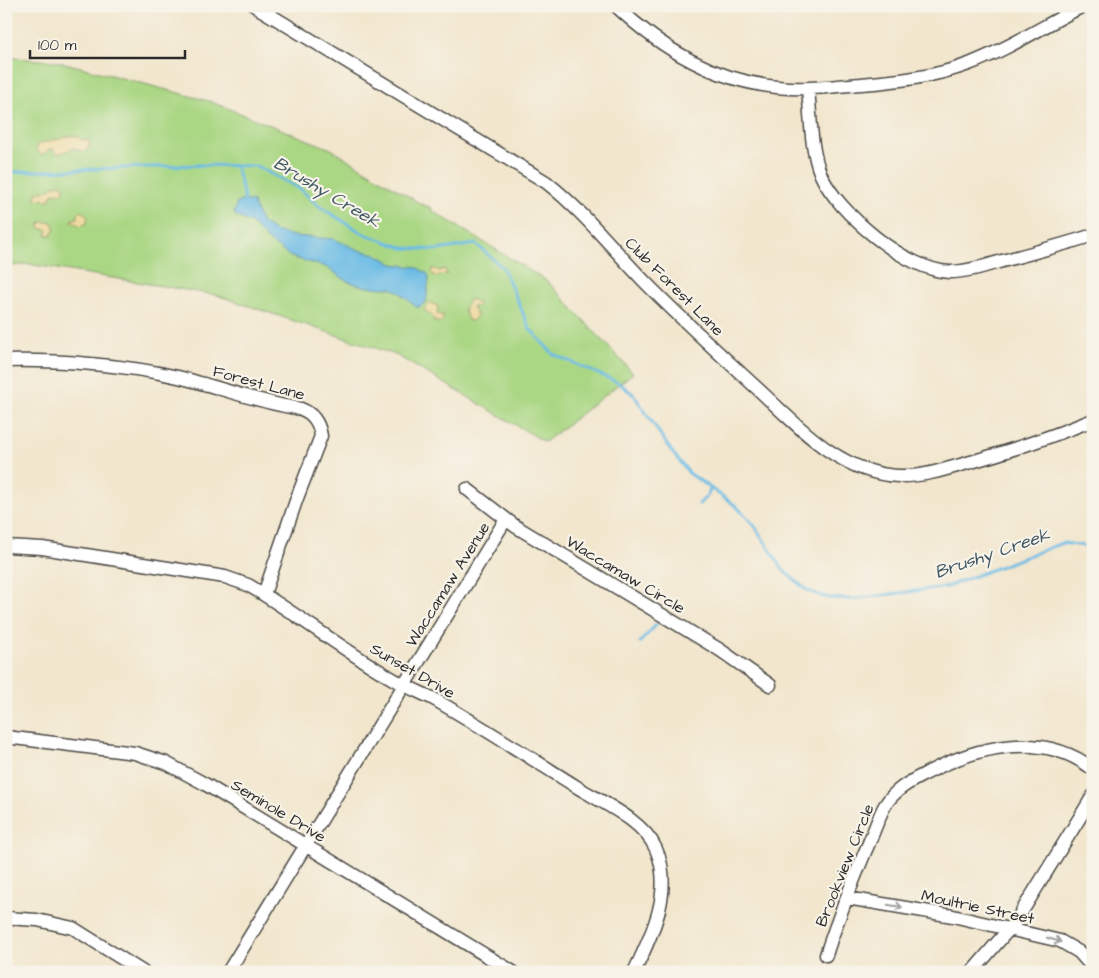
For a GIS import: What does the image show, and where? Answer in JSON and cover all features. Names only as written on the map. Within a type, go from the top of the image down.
[{"type":"street","name":"Club Forest Lane","points":[[255,6],[546,182],[574,207],[644,281],[748,380],[814,441],[850,463],[882,474],[921,475],[995,455],[1056,435],[1093,420]]},
{"type":"street","points":[[616,6],[656,41],[683,58],[718,74],[771,86],[808,89],[904,80],[950,71],[988,56],[1083,6]]},
{"type":"street","points":[[808,89],[817,160],[831,192],[856,219],[914,264],[936,271],[970,270],[1093,235]]},
{"type":"street","name":"Forest Lane","points":[[6,362],[32,361],[130,369],[176,376],[301,409],[312,416],[319,426],[321,436],[297,498],[264,594]]},
{"type":"street","name":"Waccamaw Circle","points":[[467,489],[506,520],[720,650],[770,685]]},
{"type":"street","name":"Waccamaw Avenue","points":[[228,972],[506,520]]},
{"type":"street","name":"Sunset Drive","points":[[6,546],[42,548],[225,578],[248,585],[389,677],[513,747],[629,820],[649,838],[660,860],[663,887],[659,912],[650,940],[634,972]]},
{"type":"street","name":"Seminole Drive","points":[[6,737],[117,750],[150,757],[205,784],[513,972]]},
{"type":"street","name":"Brookview Circle","points":[[826,955],[841,908],[848,898],[884,807],[901,788],[930,771],[981,752],[1004,746],[1049,749],[1070,756],[1093,769]]},
{"type":"street","points":[[972,972],[1009,929],[1093,796]]},
{"type":"street","name":"Moultrie Street","points":[[848,898],[953,916],[1026,932],[1066,944],[1079,952],[1093,968]]},
{"type":"street","points":[[6,918],[37,920],[73,928],[143,972]]},
{"type":"green space","points":[[6,57],[61,62],[209,101],[331,149],[421,204],[432,208],[431,210],[547,281],[633,373],[545,442],[396,355],[216,295],[28,264],[6,267]]},
{"type":"sand","points":[[68,136],[77,136],[82,140],[89,140],[89,148],[83,152],[74,148],[58,154],[51,148],[42,155],[36,150],[38,145],[42,143]]},
{"type":"sand","points":[[58,184],[64,186],[64,192],[53,193],[49,200],[35,199],[37,192],[44,192]]},
{"type":"sand","points":[[81,211],[88,216],[86,224],[80,226],[71,220],[78,218],[78,213]]},
{"type":"sand","points":[[41,222],[52,222],[55,229],[51,235],[46,235],[48,230],[39,228]]},
{"type":"sand","points":[[433,268],[439,271],[444,269],[447,274],[436,277],[431,272]]},
{"type":"sand","points":[[470,299],[478,303],[477,306],[472,307],[477,316],[472,321],[468,320],[464,309]]},
{"type":"sand","points":[[429,302],[438,306],[437,314],[444,316],[441,323],[434,321],[432,316],[424,310]]},
{"type":"water","points":[[243,200],[253,202],[261,222],[274,231],[294,236],[334,239],[359,250],[376,254],[393,264],[416,267],[428,274],[426,302],[416,307],[398,291],[391,288],[366,287],[347,281],[326,267],[291,257],[269,241],[251,223],[236,216],[234,212],[237,203]]},
{"type":"waterway","name":"Brushy Creek","points":[[6,169],[15,172],[201,165],[256,166],[300,189],[320,207],[364,234],[404,248],[437,250],[476,244],[503,268],[530,329],[553,354],[619,383],[634,395],[672,452],[689,473],[736,506],[754,525],[784,571],[808,591],[828,598],[853,599],[946,587],[1062,543],[1093,547]]},
{"type":"waterway","points":[[236,166],[245,200]]},
{"type":"waterway","points":[[699,504],[707,496],[711,488]]},
{"type":"waterway","points":[[640,642],[657,624]]}]
